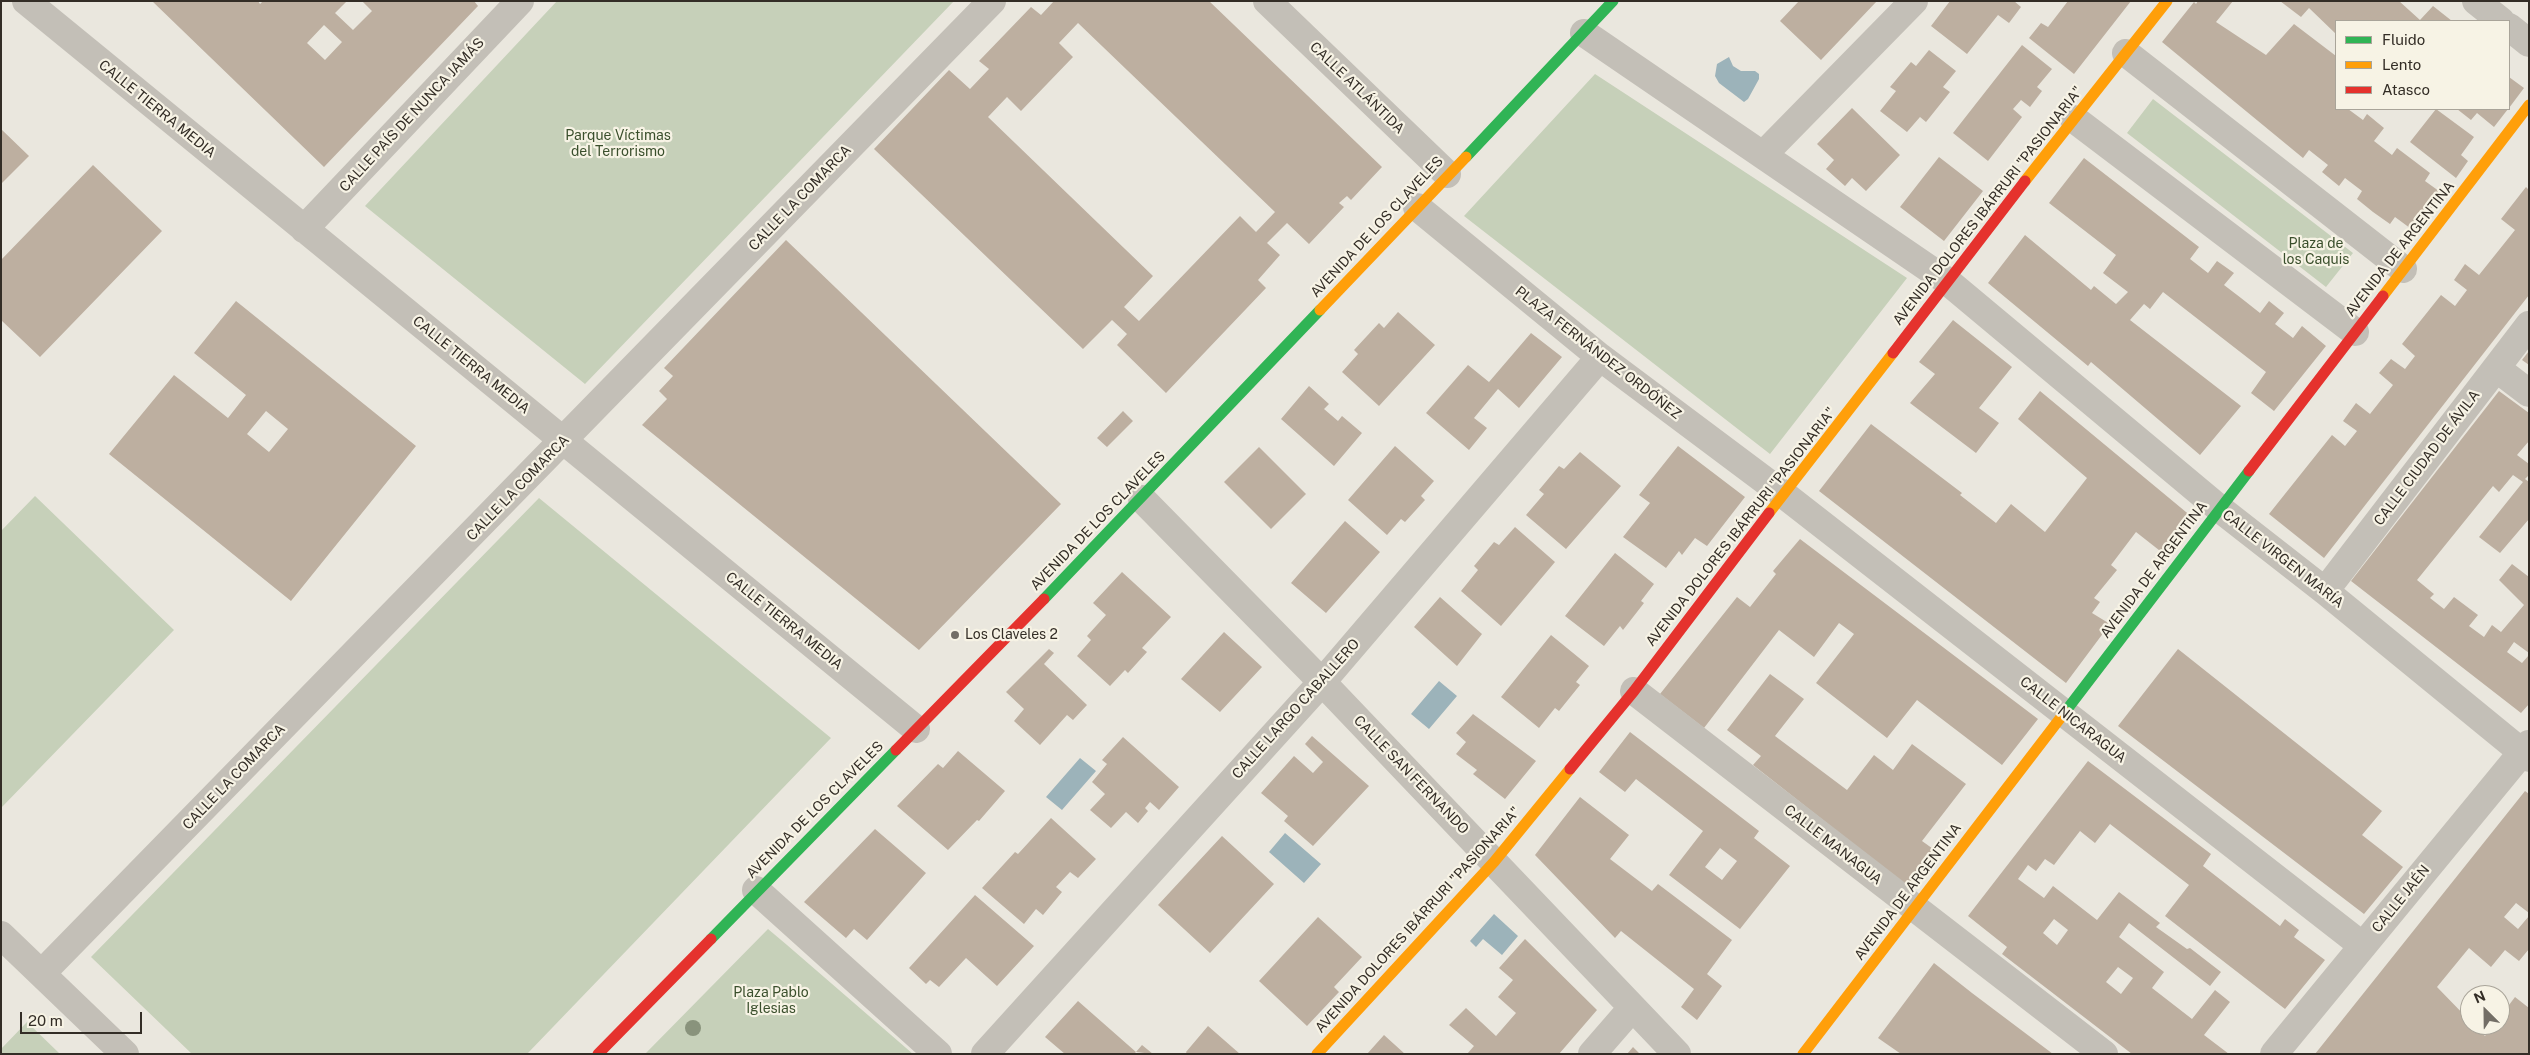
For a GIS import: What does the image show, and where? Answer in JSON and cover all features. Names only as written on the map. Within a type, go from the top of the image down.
[{"type":"street","name":"CALLE TIERRA MEDIA","points":[[26,1],[916,729]]},
{"type":"street","name":"CALLE PAÍS DE NUNCA JAMÁS","points":[[304,229],[520,1]]},
{"type":"street","name":"CALLE LA COMARCA","points":[[42,973],[992,1]]},
{"type":"street","name":"CALLE ATLÁNTIDA","points":[[1267,1],[1447,174]]},
{"type":"street","name":"AVENIDA DE LOS CLAVELES","points":[[598,1054],[756,890],[1142,499],[1447,174],[1613,1]]},
{"type":"street","points":[[1763,155],[1914,1]]},
{"type":"street","name":"AVENIDA DOLORES IBÁRRURI \"PASIONARIA\"","points":[[1317,1054],[1494,862],[1634,691],[1784,494],[1863,394],[1947,281],[2167,1]]},
{"type":"street","points":[[2476,1],[2500,20]]},
{"type":"street","points":[[2510,28],[2529,43]]},
{"type":"street","points":[[1584,33],[1947,281]]},
{"type":"street","points":[[2126,53],[2403,269]]},
{"type":"street","name":"AVENIDA DE ARGENTINA","points":[[1803,1054],[2529,105]]},
{"type":"street","points":[[2074,119],[2355,332]]},
{"type":"street","name":"PLAZA FERNÁNDEZ ORDÓÑEZ","points":[[1417,207],[1600,357],[1784,494]]},
{"type":"street","name":"CALLE VIRGEN MARÍA","points":[[1947,281],[2220,509],[2526,751]]},
{"type":"street","name":"CALLE CIUDAD DE ÁVILA","points":[[2325,591],[2529,325]]},
{"type":"street","name":"CALLE LARGO CABALLERO","points":[[985,1054],[1322,682],[1600,357]]},
{"type":"street","points":[[2496,368],[2529,393]]},
{"type":"street","name":"CALLE NICARAGUA","points":[[1784,494],[2362,946]]},
{"type":"street","name":"CALLE SAN FERNANDO","points":[[1142,499],[1322,682],[1677,1054]]},
{"type":"street","name":"CALLE MANAGUA","points":[[1634,691],[2104,1054]]},
{"type":"street","name":"CALLE JAÉN","points":[[2274,1054],[2526,751]]},
{"type":"street","points":[[756,890],[938,1054]]},
{"type":"street","points":[[1,935],[126,1054]]},
{"type":"street","points":[[1592,1054],[1632,1008]]},
{"type":"green space","name":"Parque Víctimas del Terrorismo","points":[[557,1],[954,1],[585,384],[365,206]]},
{"type":"green space","points":[[1595,74],[1907,278],[1770,454],[1464,216]]},
{"type":"green space","name":"Plaza de los Caquis","points":[[2153,99],[2353,253],[2326,287],[2127,133]]},
{"type":"green space","points":[[35,496],[174,630],[1,808],[1,531]]},
{"type":"green space","points":[[539,498],[831,738],[527,1054],[192,1054],[91,957]]},
{"type":"green space","name":"Plaza Pablo Iglesias","points":[[768,929],[787,945],[913,1054],[645,1054]]},
{"type":"green space","points":[[27,1022],[60,1054],[1,1054],[1,1049]]},
{"type":"water","points":[[1729,57],[1733,66],[1741,71],[1755,71],[1759,74],[1759,79],[1748,99],[1744,102],[1719,83],[1715,76],[1717,64]]},
{"type":"water","points":[[1439,681],[1457,696],[1429,729],[1411,714]]},
{"type":"water","points":[[1080,758],[1096,771],[1062,810],[1046,797]]},
{"type":"water","points":[[1285,833],[1321,864],[1304,883],[1269,852]]},
{"type":"water","points":[[1494,914],[1518,936],[1502,955],[1483,939],[1476,947],[1470,941]]},
{"type":"building","points":[[152,1],[258,1],[260,4],[263,1],[347,1],[335,13],[353,30],[372,11],[362,1],[474,1],[478,6],[324,167]],"holes":[[[324,25],[342,42],[325,60],[307,43]]]},
{"type":"building","points":[[1054,1],[1209,1],[1382,167],[1351,200],[1347,196],[1339,203],[1344,207],[1309,244],[1287,223],[1267,243],[1280,255],[1258,280],[1266,288],[1166,393],[1117,345],[1127,334],[1112,320],[1083,349],[874,149],[949,70],[970,89],[989,69],[979,61],[1031,7],[1041,15]],"holes":[[[1078,23],[1275,212],[1256,232],[1240,216],[1139,321],[1124,307],[1153,276],[988,117],[1007,97],[1021,111],[1073,57],[1059,43]]]},
{"type":"building","points":[[1799,1],[1877,1],[1821,60],[1780,21]]},
{"type":"building","points":[[1950,1],[2014,1],[2021,7],[2009,23],[1998,15],[1967,54],[1931,26]]},
{"type":"building","points":[[2068,1],[2131,1],[2074,74],[2029,38],[2041,23],[2048,27]]},
{"type":"building","points":[[2198,1],[2233,1],[2216,22],[2266,55],[2294,24],[2335,55],[2335,110],[2349,110],[2363,120],[2367,114],[2384,128],[2374,141],[2392,155],[2397,148],[2430,173],[2425,181],[2443,194],[2414,231],[2395,217],[2390,224],[2373,212],[2357,199],[2362,191],[2345,178],[2339,186],[2322,172],[2328,165],[2309,150],[2303,158],[2162,42],[2194,2],[2196,4]]},
{"type":"building","points":[[2280,1],[2399,1],[2420,20],[2335,20],[2335,33],[2309,8],[2301,17]]},
{"type":"building","points":[[2433,6],[2451,20],[2420,20]]},
{"type":"building","points":[[2022,45],[2052,69],[2037,87],[2042,91],[2030,107],[2021,100],[2013,109],[2022,117],[1988,161],[1953,133]]},
{"type":"building","points":[[1929,50],[1956,71],[1943,87],[1950,92],[1926,122],[1920,117],[1907,132],[1880,111],[1896,91],[1890,87],[1911,62],[1916,66]]},
{"type":"building","points":[[2510,78],[2524,88],[2510,107]]},
{"type":"building","points":[[1852,108],[1900,155],[1866,191],[1852,178],[1845,186],[1826,169],[1834,160],[1817,144]]},
{"type":"building","points":[[2435,110],[2474,137],[2461,155],[2468,161],[2456,178],[2410,142]]},
{"type":"building","points":[[2458,110],[2507,110],[2494,127],[2477,113],[2471,120]]},
{"type":"building","points":[[1,129],[29,156],[1,184]]},
{"type":"building","points":[[1939,157],[1983,191],[1944,241],[1900,207]]},
{"type":"building","points":[[2084,158],[2199,247],[2190,259],[2208,273],[2217,261],[2234,273],[2224,285],[2260,313],[2269,301],[2284,313],[2275,324],[2293,338],[2302,326],[2326,346],[2274,411],[2251,393],[2266,372],[2163,292],[2150,309],[2144,304],[2130,320],[2241,406],[2200,455],[2091,362],[2088,366],[1988,283],[2025,235],[2091,290],[2094,286],[2116,304],[2128,292],[2103,273],[2116,255],[2049,203]]},
{"type":"building","points":[[93,165],[162,231],[40,357],[1,320],[1,260]]},
{"type":"building","points":[[2526,187],[2529,190],[2529,295],[2324,558],[2269,514],[2332,435],[2345,446],[2357,431],[2343,421],[2356,403],[2370,414],[2393,385],[2379,373],[2391,359],[2405,369],[2415,356],[2402,344],[2441,295],[2455,306],[2467,290],[2454,280],[2465,264],[2479,275],[2515,230],[2501,219]]},
{"type":"building","points":[[786,240],[1061,504],[919,650],[642,425],[667,399],[659,391],[673,376],[664,368]]},
{"type":"building","points":[[236,301],[416,446],[291,601],[109,454],[174,375],[228,418],[246,395],[194,353]],"holes":[[[266,411],[288,429],[269,452],[247,434]]]},
{"type":"building","points":[[1398,312],[1435,345],[1379,406],[1342,372],[1358,354],[1354,350],[1379,323],[1384,328]]},
{"type":"building","points":[[1953,320],[2012,367],[1979,408],[1999,423],[1976,453],[1910,403],[1935,374],[1919,362]]},
{"type":"building","points":[[1531,333],[1562,357],[1519,408],[1498,389],[1474,418],[1487,428],[1469,450],[1426,413],[1468,365],[1489,382]]},
{"type":"building","points":[[2529,351],[2529,365],[2522,360]]},
{"type":"building","points":[[1309,386],[1329,404],[1324,409],[1338,421],[1342,416],[1362,433],[1334,466],[1281,419]]},
{"type":"building","points":[[2040,391],[2192,517],[2164,554],[2136,532],[2111,565],[2117,570],[2094,598],[2100,602],[2092,613],[2110,624],[2066,683],[1819,491],[1871,424],[1962,493],[1960,495],[1996,523],[2011,504],[2045,532],[2087,478],[2018,419]]},
{"type":"building","points":[[2499,391],[2529,413],[2529,441],[2517,455],[2529,464],[2529,475],[2525,479],[2529,482],[2529,519],[2500,553],[2479,537],[2523,482],[2513,475],[2499,492],[2493,486],[2417,580],[2434,594],[2430,598],[2444,609],[2454,597],[2478,615],[2469,626],[2484,637],[2492,625],[2501,632],[2524,605],[2499,580],[2512,564],[2529,577],[2529,653],[2514,642],[2507,652],[2522,663],[2529,655],[2529,704],[2521,713],[2351,581]]},
{"type":"building","points":[[1123,411],[1133,421],[1107,447],[1097,438]]},
{"type":"building","points":[[1395,446],[1434,481],[1421,496],[1425,500],[1405,522],[1401,519],[1387,535],[1348,500]]},
{"type":"building","points":[[1678,446],[1745,497],[1707,546],[1695,538],[1682,555],[1679,551],[1666,568],[1623,537],[1650,503],[1639,495]]},
{"type":"building","points":[[1259,447],[1306,494],[1271,529],[1224,482]]},
{"type":"building","points":[[1580,452],[1621,486],[1566,549],[1526,515],[1544,494],[1539,490],[1559,466],[1564,469]]},
{"type":"building","points":[[1345,521],[1380,552],[1326,613],[1291,583]]},
{"type":"building","points":[[1515,527],[1555,562],[1501,626],[1461,591],[1478,570],[1474,566],[1494,542],[1499,545]]},
{"type":"building","points":[[1800,539],[2038,719],[2002,765],[1917,700],[1887,738],[1816,683],[1854,634],[1839,623],[1814,657],[1779,630],[1704,728],[1660,694],[1737,597],[1750,607],[1776,574],[1773,571]]},
{"type":"building","points":[[1615,553],[1654,584],[1641,601],[1644,603],[1623,630],[1620,626],[1604,646],[1565,616]]},
{"type":"building","points":[[1122,572],[1171,617],[1142,648],[1147,652],[1128,673],[1125,670],[1110,686],[1077,656],[1091,640],[1087,636],[1106,615],[1093,603]]},
{"type":"building","points":[[1440,597],[1482,634],[1457,666],[1414,627]]},
{"type":"building","points":[[1224,632],[1262,667],[1220,712],[1181,679]]},
{"type":"building","points":[[1551,635],[1589,666],[1576,682],[1580,685],[1559,711],[1555,708],[1539,728],[1501,697]]},
{"type":"building","points":[[1049,649],[1054,653],[1044,664],[1087,705],[1073,720],[1067,715],[1040,745],[1014,721],[1024,709],[1006,692]]},
{"type":"building","points":[[2178,649],[2382,811],[2362,835],[2403,867],[2364,914],[2118,726]]},
{"type":"building","points":[[1770,674],[1804,699],[1775,736],[1847,790],[1874,755],[1893,770],[1912,744],[1966,784],[1922,841],[1936,851],[1908,887],[1753,765],[1761,756],[1727,730]]},
{"type":"building","points":[[1473,714],[1536,761],[1505,799],[1473,774],[1477,770],[1456,754],[1466,742],[1456,733]]},
{"type":"building","points":[[1630,732],[1759,831],[1754,838],[1790,866],[1740,929],[1669,875],[1703,831],[1636,779],[1625,792],[1599,772]],"holes":[[[1720,848],[1737,861],[1722,880],[1705,867]]]},
{"type":"building","points":[[1312,736],[1369,786],[1313,846],[1284,821],[1288,816],[1261,793],[1294,756],[1313,773],[1323,762],[1305,744]]},
{"type":"building","points":[[1123,737],[1179,787],[1159,810],[1150,802],[1145,808],[1148,811],[1138,823],[1126,812],[1111,828],[1090,810],[1105,794],[1092,782],[1107,764],[1102,760]]},
{"type":"building","points":[[958,751],[1005,791],[979,821],[977,820],[948,850],[897,806],[938,764],[943,768]]},
{"type":"building","points":[[2088,761],[2211,854],[2203,866],[2280,926],[2285,919],[2299,930],[2294,937],[2325,960],[2285,1009],[2165,916],[2189,885],[2110,824],[2095,843],[2080,831],[2054,865],[2045,859],[2036,871],[2028,865],[2018,879],[2044,898],[2053,886],[2097,920],[2119,892],[2160,923],[2156,927],[2187,949],[2190,948],[2221,972],[2210,986],[2129,923],[2119,937],[2164,972],[2152,988],[2192,1019],[2215,990],[2230,1002],[2204,1035],[2229,1054],[2132,1054],[2002,954],[2007,947],[1968,916]],"holes":[[[2054,919],[2068,930],[2057,945],[2043,933]],[[2118,967],[2133,978],[2121,994],[2106,982]]]},
{"type":"building","points":[[2525,791],[2529,794],[2529,913],[2516,903],[2504,917],[2518,929],[2529,916],[2529,949],[2519,961],[2505,950],[2491,967],[2469,948],[2437,987],[2460,1011],[2460,1035],[2510,1035],[2510,1004],[2515,997],[2529,1008],[2529,1054],[2315,1054]]},
{"type":"building","points":[[1580,797],[1629,835],[1610,859],[1652,891],[1658,884],[1732,940],[1707,974],[1722,986],[1697,1020],[1681,1007],[1694,989],[1621,931],[1615,938],[1535,855]]},
{"type":"building","points":[[1051,818],[1096,859],[1078,878],[1070,872],[1056,887],[1062,892],[1043,915],[1036,909],[1024,924],[982,888],[1015,852],[1018,854]]},
{"type":"building","points":[[875,829],[926,873],[867,940],[854,929],[846,938],[804,902]]},
{"type":"building","points":[[1222,836],[1274,884],[1210,953],[1158,905]]},
{"type":"building","points":[[975,895],[1034,946],[997,986],[966,958],[939,987],[930,980],[926,984],[909,968]]},
{"type":"building","points":[[1318,917],[1362,957],[1334,987],[1339,992],[1307,1026],[1259,981]]},
{"type":"building","points":[[1525,939],[1597,1010],[1559,1054],[1467,1054],[1474,1046],[1449,1025],[1466,1008],[1496,1036],[1516,1013],[1498,997],[1513,980],[1499,968]]},
{"type":"building","points":[[1934,963],[2053,1054],[1901,1054],[1878,1038]]},
{"type":"building","points":[[1078,1001],[1136,1052],[1134,1054],[1065,1054],[1045,1037]]},
{"type":"building","points":[[1208,1026],[1240,1054],[1187,1054],[1186,1052]]},
{"type":"building","points":[[1384,1035],[1405,1054],[1367,1054]]},
{"type":"building","points":[[1142,1045],[1153,1054],[1136,1052]]},
{"type":"building","points":[[1633,1047],[1640,1054],[1627,1054]]},
{"type":"traffic: fast","points":[[1466,157],[1613,1]]},
{"type":"traffic: fast","points":[[1044,599],[1320,310]]},
{"type":"traffic: fast","points":[[2065,712],[2249,471]]},
{"type":"traffic: fast","points":[[711,939],[896,750]]},
{"type":"traffic: slow","points":[[2025,181],[2167,1]]},
{"type":"traffic: slow","points":[[2383,296],[2529,105]]},
{"type":"traffic: slow","points":[[1320,310],[1466,157]]},
{"type":"traffic: slow","points":[[1769,513],[1893,353]]},
{"type":"traffic: slow","points":[[1803,1054],[2065,712]]},
{"type":"traffic: slow","points":[[1317,1054],[1494,862],[1570,769]]},
{"type":"traffic: jam","points":[[1893,353],[2025,181]]},
{"type":"traffic: jam","points":[[2249,471],[2383,296]]},
{"type":"traffic: jam","points":[[1570,769],[1634,691],[1769,513]]},
{"type":"traffic: jam","points":[[896,750],[1044,599]]},
{"type":"traffic: jam","points":[[598,1054],[711,939]]},
{"type":"place","name":"Los Claveles 2","points":[[955,635]]}]
